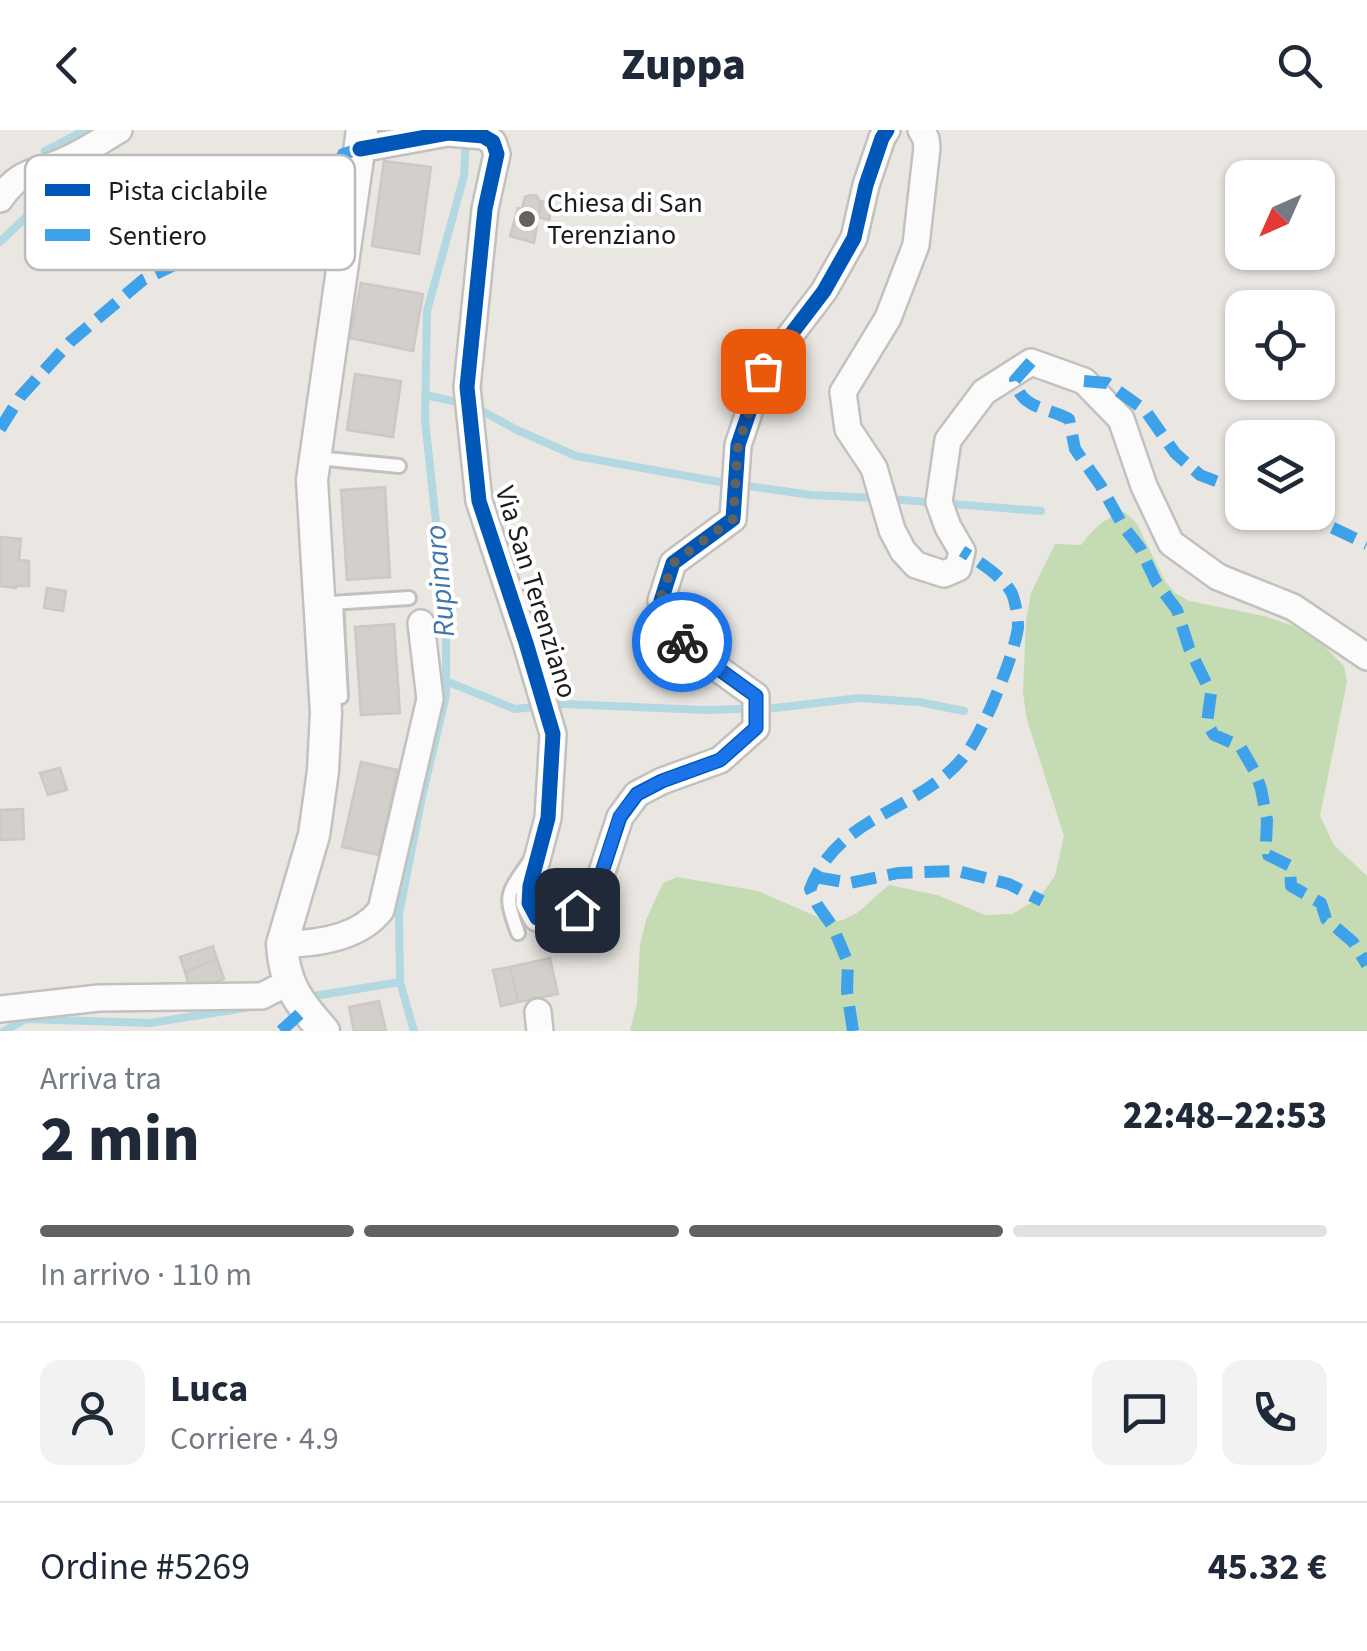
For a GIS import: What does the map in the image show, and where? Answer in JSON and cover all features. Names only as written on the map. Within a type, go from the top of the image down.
[{"type":"street","points":[[75,155],[119,130]]},
{"type":"street","name":"Via San Terenziano","points":[[361,140],[448,133],[483,136],[493,142],[498,154],[485,209],[467,386],[479,501],[553,734],[548,818],[529,903],[537,918],[564,922],[590,894],[602,872],[620,816],[637,794],[720,760],[756,728],[756,696],[676,639],[660,601],[673,563],[733,519],[738,445],[763,371],[824,291],[854,238],[866,185],[886,130]]},
{"type":"street","points":[[921,130],[927,146],[916,245],[888,318],[843,392],[848,430],[874,468],[892,530],[903,551],[916,566],[944,574],[958,568],[962,552],[939,502],[948,440],[984,392],[1031,362],[1084,381],[1121,419],[1144,486],[1172,543],[1218,577],[1293,607],[1367,658]]},
{"type":"street","points":[[355,182],[361,140]]},
{"type":"street","points":[[0,199],[8,186],[25,174]]},
{"type":"street","points":[[324,1031],[294,995],[283,962],[282,944],[314,835],[322,771],[328,603],[312,480],[343,270]]},
{"type":"street","points":[[282,944],[311,944],[340,936],[367,924],[381,910],[430,698],[421,622]]},
{"type":"street","points":[[0,1009],[99,998],[262,996],[289,982]]},
{"type":"lane","points":[[316,458],[399,466]]},
{"type":"lane","points":[[341,698],[328,603],[408,598]]},
{"type":"lane","points":[[518,933],[507,903],[511,890],[541,844]]},
{"type":"green space","points":[[1125,512],[1137,524],[1175,593],[1189,601],[1293,626],[1320,642],[1344,666],[1347,682],[1320,816],[1334,845],[1367,876],[1367,1031],[630,1031],[646,920],[663,883],[677,877],[758,891],[829,922],[857,913],[889,885],[937,895],[985,915],[1012,914],[1038,899],[1055,876],[1064,836],[1027,720],[1023,693],[1031,593],[1055,544],[1081,545],[1100,524]]},
{"type":"building","points":[[384,161],[431,167],[419,254],[372,246]]},
{"type":"building","name":"Chiesa di San Terenziano","points":[[537,196],[541,204],[534,243],[510,236],[518,208],[522,209],[525,197]]},
{"type":"building","points":[[541,201],[553,204],[549,220],[538,217]]},
{"type":"building","points":[[361,283],[423,294],[413,351],[350,338]]},
{"type":"building","points":[[355,374],[401,381],[393,437],[347,430]]},
{"type":"building","points":[[385,487],[390,577],[347,580],[341,490]]},
{"type":"building","points":[[0,537],[21,539],[19,560],[29,561],[29,586],[0,586]]},
{"type":"building","points":[[47,588],[66,591],[63,611],[44,608]]},
{"type":"building","points":[[394,624],[400,713],[361,715],[355,627]]},
{"type":"building","points":[[361,762],[398,770],[379,855],[342,847]]},
{"type":"building","points":[[60,768],[67,790],[48,795],[40,773]]},
{"type":"building","points":[[23,809],[24,839],[0,840],[0,810]]},
{"type":"building","points":[[213,946],[217,959],[185,972],[180,957]]},
{"type":"building","points":[[550,958],[558,994],[518,1002],[510,967]]},
{"type":"building","points":[[217,959],[224,979],[190,990],[185,972]]},
{"type":"building","points":[[510,967],[518,1002],[501,1006],[493,970]]},
{"type":"building","points":[[379,1001],[386,1031],[354,1031],[349,1007]]},
{"type":"waterway","points":[[45,151],[86,130]]},
{"type":"waterway","name":"Rupinaro","points":[[414,1031],[400,982],[399,914],[446,695],[446,616],[425,420],[427,311],[464,176],[466,139]]},
{"type":"waterway","points":[[0,242],[25,218]]},
{"type":"waterway","points":[[425,395],[462,403]]},
{"type":"waterway","points":[[475,407],[576,456],[811,495],[877,498]]},
{"type":"waterway","points":[[891,499],[1041,511]]},
{"type":"waterway","points":[[446,681],[515,709],[564,704],[705,710],[775,708],[859,698],[919,702],[964,711]]},
{"type":"waterway","points":[[308,997],[400,982]]},
{"type":"waterway","points":[[4,1031],[26,1019],[150,1023],[245,1008]]},
{"type":"marked path","points":[[343,155],[360,149]]},
{"type":"marked path","points":[[0,429],[20,397],[70,342],[143,280],[164,270]]},
{"type":"marked path","points":[[1031,362],[1015,380],[1018,390],[1028,402],[1069,419],[1075,449],[1177,610],[1189,648],[1211,693],[1207,723],[1214,735],[1240,746],[1255,772],[1267,820],[1268,855],[1290,866],[1291,886],[1321,903],[1326,919],[1353,942],[1367,965]]},
{"type":"marked path","points":[[1084,381],[1107,383],[1145,410],[1175,453],[1200,475],[1225,485]]},
{"type":"marked path","points":[[1335,529],[1367,544]]},
{"type":"marked path","points":[[853,1031],[847,991],[848,963],[833,927],[810,889],[821,867],[851,835],[955,767],[972,745],[988,713],[1016,639],[1017,613],[1012,593],[1005,584],[962,551]]},
{"type":"marked path","points":[[815,877],[850,883],[898,873],[958,871],[1009,884],[1042,901]]},
{"type":"marked path","points":[[281,1031],[305,1009]]},
{"type":"cycle path","points":[[360,149],[448,133],[483,136],[493,142],[497,154],[485,209],[467,387],[479,501],[553,734],[548,818],[529,903],[537,918],[564,922],[590,894],[602,872],[620,817],[637,794],[720,760],[756,728],[756,696],[677,639],[661,601],[673,563],[733,519],[738,445],[763,371],[824,291],[854,238],[866,185],[887,130]]},
{"type":"way so far","points":[[682,642],[676,639],[660,601],[673,563],[733,519],[738,445],[763,371]]},
{"type":"place","name":"Chiesa di San Terenziano","points":[[527,219]]},
{"type":"route","points":[[577,910],[602,872],[620,816],[637,794],[720,760],[756,728],[756,696],[682,642]]}]
